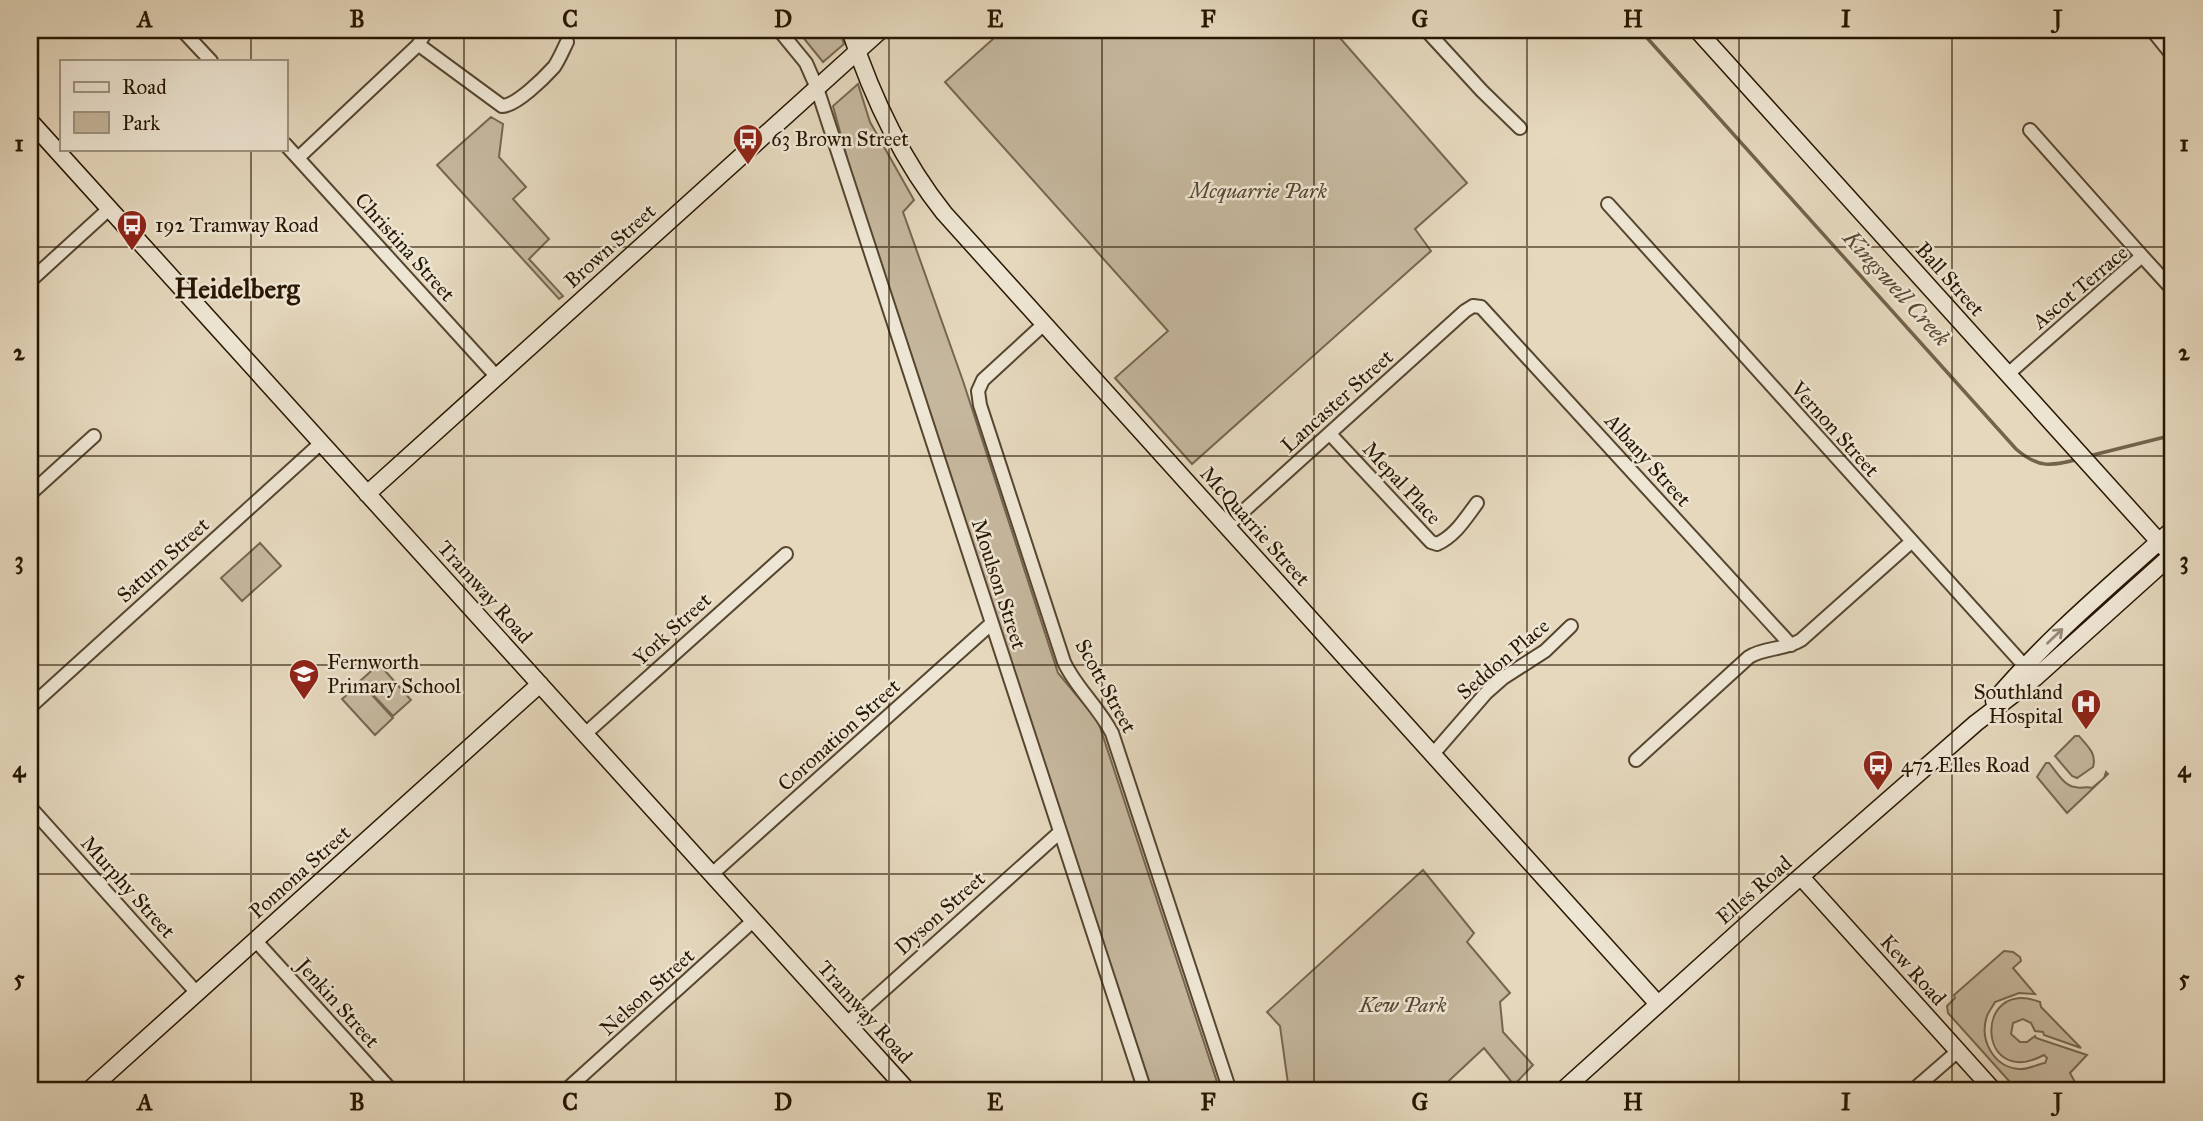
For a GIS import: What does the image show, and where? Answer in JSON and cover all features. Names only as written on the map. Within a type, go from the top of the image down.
[{"type":"street","points":[[182,30],[210,60]]},
{"type":"street","points":[[298,158],[419,45],[427,30]]},
{"type":"street","points":[[779,30],[806,63],[817,88]]},
{"type":"street","points":[[850,30],[857,51]]},
{"type":"street","name":"Brown Street","points":[[367,494],[881,30]]},
{"type":"street","points":[[1426,30],[1520,128]]},
{"type":"street","name":"Ball Street","points":[[1697,30],[2173,555]]},
{"type":"street","points":[[2152,30],[2173,56]]},
{"type":"street","points":[[419,45],[502,106],[508,106],[555,66],[567,42]]},
{"type":"street","name":"McQuarrie Street","points":[[857,51],[881,108],[907,159],[954,225],[1658,1004]]},
{"type":"street","name":"Moulson Street","points":[[817,88],[1145,1091]]},
{"type":"street","name":"Tramway Road","points":[[30,121],[908,1091]]},
{"type":"street","points":[[2030,130],[2142,256]]},
{"type":"street","name":"Christina Street","points":[[287,146],[496,377]]},
{"type":"street","name":"Vernon Street","points":[[1608,204],[2030,672]]},
{"type":"street","points":[[30,281],[109,209]]},
{"type":"street","name":"Ascot Terrace","points":[[2008,374],[2142,256],[2173,290]]},
{"type":"street","name":"Lancaster Street","points":[[1227,526],[1473,306]]},
{"type":"street","name":"Albany Street","points":[[1473,306],[1488,312],[1791,645]]},
{"type":"street","name":"Scott Street","points":[[1044,324],[984,380],[978,391],[980,405],[1064,662],[1112,733],[1230,1091]]},
{"type":"street","name":"Mepal Place","points":[[1330,434],[1431,542],[1437,544],[1460,528],[1477,503]]},
{"type":"street","points":[[30,494],[94,436]]},
{"type":"street","name":"Saturn Street","points":[[30,707],[321,443]]},
{"type":"street","name":"Elles Road","points":[[1562,1091],[1976,723],[2030,672],[2084,608],[2173,529]]},
{"type":"street","points":[[1636,760],[1749,657],[1764,650],[1791,645],[1813,630],[1911,542]]},
{"type":"street","name":"York Street","points":[[585,734],[786,554]]},
{"type":"street","name":"Elles Road","points":[[2030,672],[2099,622],[2173,555]]},
{"type":"street","points":[[2084,608],[2099,622]]},
{"type":"street","name":"Coronation Street","points":[[712,874],[992,624]]},
{"type":"street","name":"Seddon Place","points":[[1433,754],[1486,693],[1503,678],[1545,651],[1571,626]]},
{"type":"street","name":"Pomona Street","points":[[88,1091],[540,684]]},
{"type":"street","name":"Murphy Street","points":[[30,807],[197,993]]},
{"type":"street","name":"Dyson Street","points":[[847,1023],[1060,832]]},
{"type":"street","name":"Kew Road","points":[[1801,877],[1994,1091]]},
{"type":"street","name":"Nelson Street","points":[[565,1091],[754,920]]},
{"type":"street","name":"Jenkin Street","points":[[256,940],[392,1091]]},
{"type":"street","points":[[1912,1091],[1958,1051]]},
{"type":"green space","points":[[797,30],[839,30],[844,44],[823,62]]},
{"type":"green space","name":"Mcquarrie Park","points":[[1003,30],[1333,30],[1467,183],[1415,229],[1431,251],[1192,464],[1115,378],[1168,331],[945,82]]},
{"type":"green space","points":[[858,84],[870,122],[914,200],[903,212],[963,381],[1058,673],[1098,721],[1220,1091],[1152,1091],[855,187],[833,106]]},
{"type":"green space","points":[[491,117],[503,124],[499,157],[526,187],[513,199],[549,239],[529,259],[563,296],[559,299],[437,165]]},
{"type":"green space","points":[[260,543],[281,566],[242,601],[221,578]]},
{"type":"green space","points":[[379,664],[411,700],[393,716],[360,681]]},
{"type":"green space","points":[[361,683],[393,718],[375,735],[342,699]]},
{"type":"green space","points":[[2075,736],[2079,736],[2088,747],[2094,762],[2093,767],[2077,778],[2072,776],[2055,756]]},
{"type":"green space","points":[[2046,763],[2049,763],[2064,781],[2077,788],[2092,788],[2102,779],[2067,813],[2037,777]]},
{"type":"green space","name":"Kew Park","points":[[1423,870],[1474,933],[1467,942],[1510,993],[1500,1002],[1503,1032],[1533,1065],[1514,1085],[1484,1048],[1438,1091],[1289,1091],[1280,1026],[1267,1012]]},
{"type":"green space","points":[[2004,951],[2013,952],[2020,957],[2021,961],[2013,968],[2035,994],[2019,993],[1995,1002],[1985,1025],[1990,1050],[2002,1063],[2010,1067],[2022,1069],[2045,1063],[2047,1058],[2044,1055],[2022,1062],[2005,1058],[1995,1047],[1991,1032],[1994,1017],[2003,1004],[2018,998],[2040,1002],[2041,1007],[2081,1048],[2035,1031],[2031,1023],[2023,1019],[2013,1023],[2011,1034],[2020,1042],[2027,1042],[2035,1036],[2087,1055],[2070,1073],[2075,1082],[2066,1091],[2018,1091],[1948,1013],[1947,1006],[1955,998],[1954,995]]},
{"type":"waterway","name":"Kingswell Creek","points":[[1640,30],[2016,449],[2039,463],[2061,463],[2079,459]]},
{"type":"waterway","name":"Kingswell Creek","points":[[2089,456],[2173,435]]},
{"type":"place","name":"63 Brown Street","points":[[748,166]]},
{"type":"place","name":"192 Tramway Road","points":[[132,252]]},
{"type":"place","name":"Fernworth Primary School","points":[[304,701]]},
{"type":"place","name":"Southland Hospital","points":[[2086,731]]},
{"type":"place","name":"472 Elles Road","points":[[1878,792]]},
{"type":"district","name":"Heidelberg","points":[[237,288]]}]
